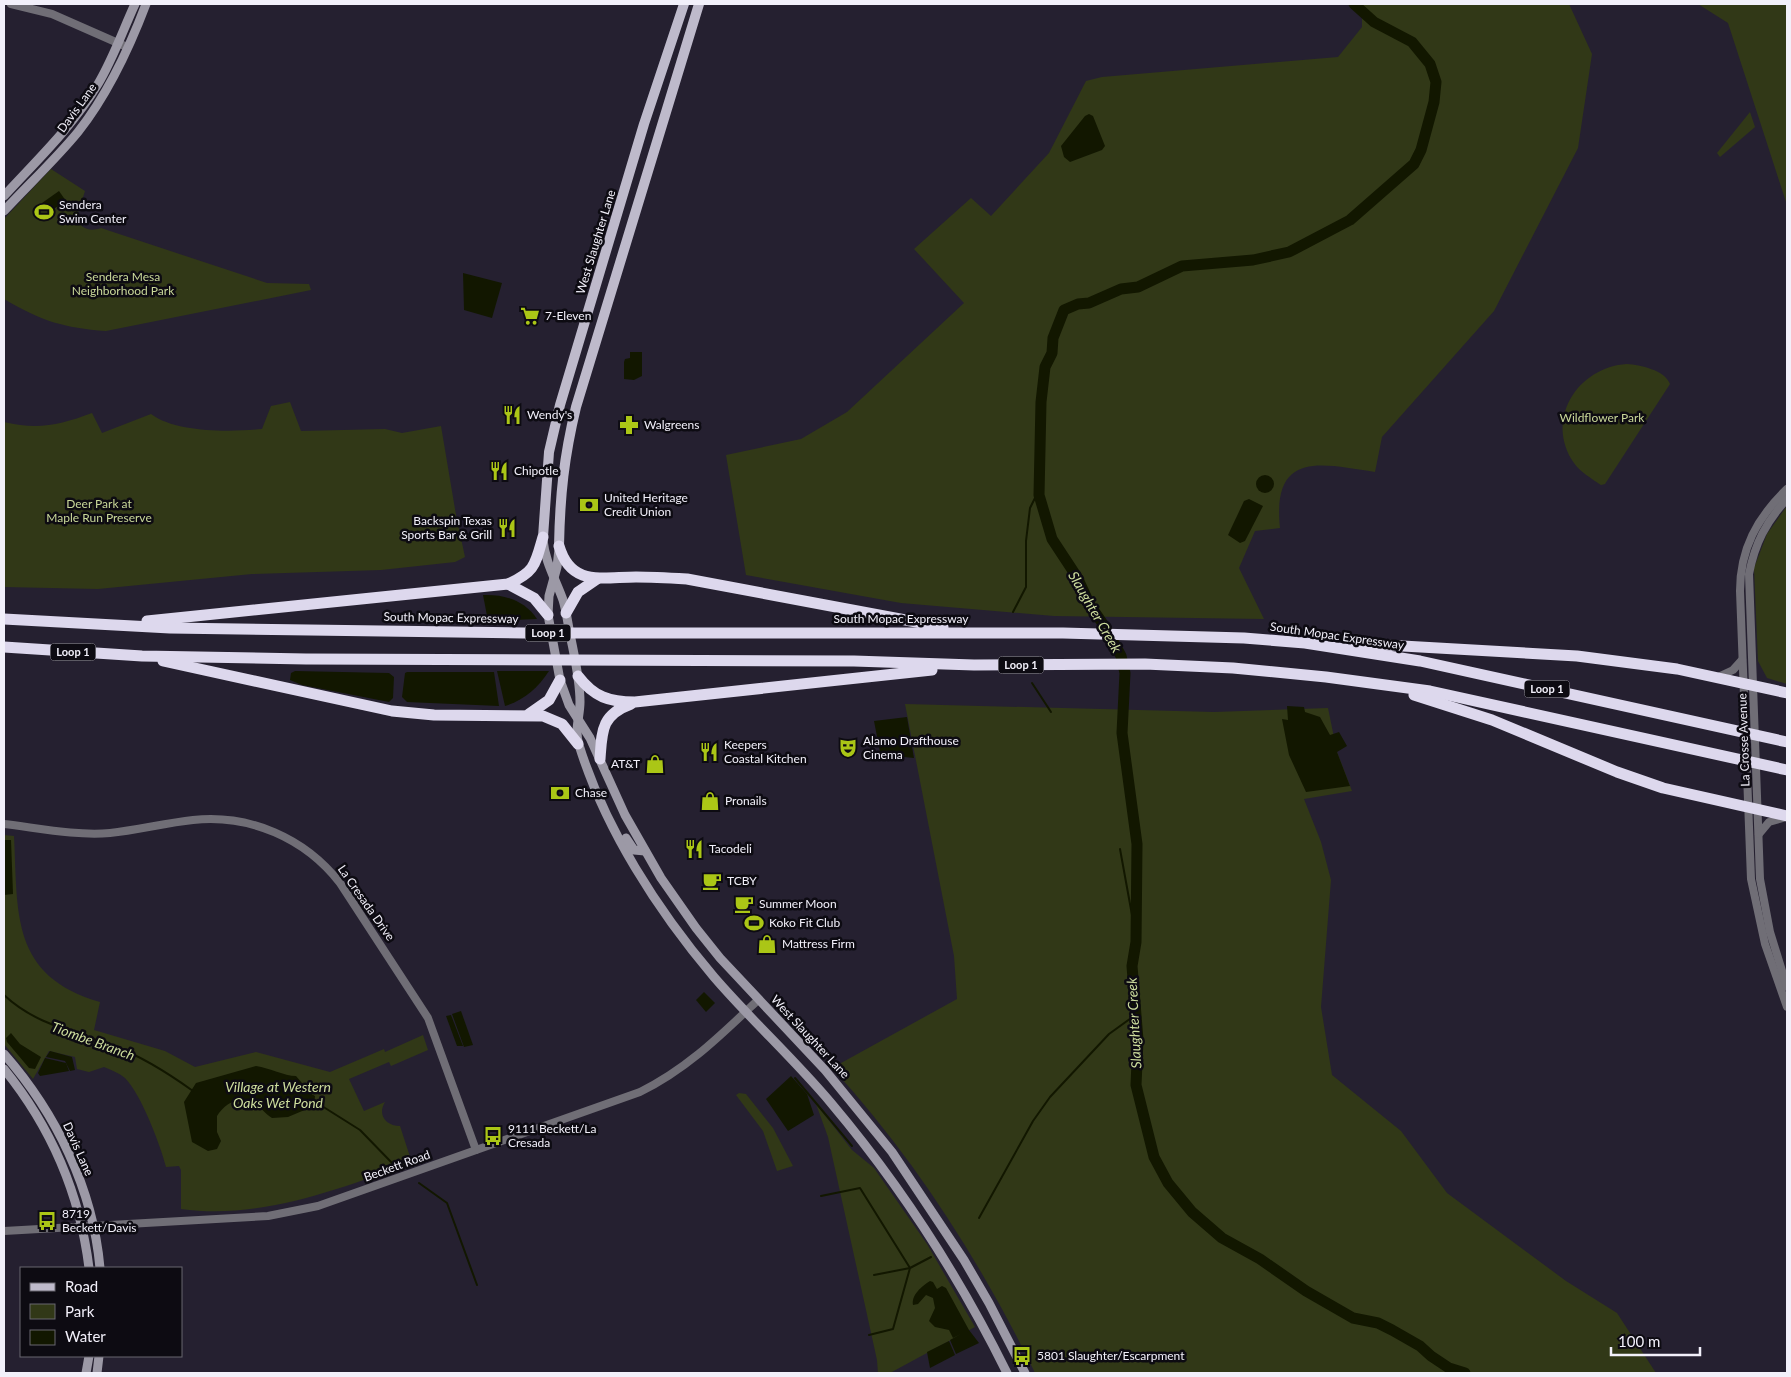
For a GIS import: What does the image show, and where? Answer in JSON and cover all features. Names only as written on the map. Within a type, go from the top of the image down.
[{"type":"highway","points":[[114,623],[210,616],[325,601],[508,584],[527,576],[533,569],[543,537]]},
{"type":"highway","points":[[559,546],[565,561],[573,570],[597,579],[649,577],[687,580],[904,621],[982,632]]},
{"type":"highway","points":[[566,613],[578,592],[597,579]]},
{"type":"highway","points":[[508,584],[534,598],[548,615]]},
{"type":"highway","name":"South Mopac Expressway","points":[[4,619],[114,623],[170,628],[523,633],[982,632],[1191,635],[1305,643],[1447,667],[1787,742]]},
{"type":"highway","points":[[1305,643],[1340,642],[1577,656],[1644,664],[1787,694]]},
{"type":"highway","name":"Loop 1","points":[[4,647],[142,656],[596,662],[854,661],[974,665],[1145,664],[1269,671],[1430,691],[1787,770]]},
{"type":"highway","points":[[142,656],[392,711],[434,715],[543,716],[560,722],[578,744]]},
{"type":"highway","points":[[578,676],[587,688],[600,698],[619,702],[635,702],[789,687],[974,665]]},
{"type":"highway","points":[[527,715],[549,700],[560,680]]},
{"type":"highway","points":[[1381,685],[1492,720],[1617,772],[1663,788],[1787,817]]},
{"type":"highway","points":[[600,759],[600,737],[604,724],[617,710],[635,702]]},
{"type":"main road","name":"Davis Lane","points":[[4,196],[77,115],[98,84],[135,4]]},
{"type":"main road","name":"Davis Lane","points":[[4,211],[77,133],[110,84],[146,4]]},
{"type":"main road","name":"West Slaughter Lane","points":[[684,4],[644,124],[550,441],[544,501],[543,537],[547,560],[566,613],[578,676],[580,702],[578,744],[607,812],[658,904],[716,979],[830,1101],[904,1197],[955,1276],[1007,1373]]},
{"type":"main road","name":"West Slaughter Lane","points":[[699,4],[566,446],[559,546],[554,578],[548,596],[548,615],[560,680],[569,704],[600,759],[611,788],[645,851],[677,902],[720,958],[824,1070],[892,1152],[945,1228],[1010,1341],[1025,1373]]},
{"type":"main road","points":[[644,124],[660,130]]},
{"type":"main road","points":[[566,446],[558,435],[570,387],[569,376]]},
{"type":"main road","points":[[550,441],[560,458],[556,499],[560,519]]},
{"type":"main road","points":[[607,812],[615,818],[634,850],[645,851]]},
{"type":"main road","points":[[632,860],[640,858],[646,861],[666,892],[677,902]]},
{"type":"main road","name":"Davis Lane","points":[[4,1054],[35,1093],[60,1134],[78,1177],[93,1226],[100,1267]]},
{"type":"main road","name":"Davis Lane","points":[[4,1069],[35,1113],[53,1145],[69,1184],[82,1227],[89,1267]]},
{"type":"main road","points":[[995,1348],[1010,1341]]},
{"type":"main road","points":[[86,1373],[89,1357]]},
{"type":"main road","points":[[97,1373],[99,1357]]},
{"type":"street","points":[[11,4],[52,14],[127,47]]},
{"type":"street","points":[[1748,686],[1742,660],[1740,574],[1745,550],[1759,520],[1787,489]]},
{"type":"street","name":"La Crosse Avenue","points":[[1787,499],[1762,530],[1749,574],[1748,686],[1744,710],[1747,783],[1759,834],[1759,868],[1765,910],[1774,950],[1787,987]]},
{"type":"street","points":[[1714,678],[1732,671],[1742,660]]},
{"type":"street","name":"La Crosse Avenue","points":[[1748,686],[1754,710],[1757,783],[1753,808],[1751,878],[1759,919],[1772,968],[1787,1007]]},
{"type":"street","points":[[1759,834],[1768,822],[1787,817]]},
{"type":"street","name":"La Cresada Drive","points":[[4,824],[102,834],[194,820],[242,821],[275,832],[304,847],[324,864],[340,883],[423,1010],[437,1039],[476,1150]]},
{"type":"street","name":"Beckett Road","points":[[4,1231],[290,1214],[319,1206],[624,1098],[653,1085],[699,1055],[758,1000]]},
{"type":"green space","points":[[1357,4],[1569,4],[1592,54],[1578,148],[1494,311],[1382,437],[1375,472],[1336,466],[1304,468],[1292,474],[1284,485],[1280,503],[1280,528],[1255,531],[1239,568],[1264,619],[1054,616],[901,603],[746,575],[726,455],[801,439],[847,412],[964,303],[914,249],[971,198],[991,216],[1049,153],[1086,81],[1102,77],[1338,57],[1362,27],[1362,11]]},
{"type":"green space","points":[[1698,4],[1787,4],[1787,205],[1728,23]]},
{"type":"green space","points":[[1750,112],[1755,127],[1720,157],[1717,153]]},
{"type":"green space","name":"Sendera Mesa Neighborhood Park","points":[[51,169],[85,191],[77,216],[83,227],[93,230],[101,228],[267,283],[309,284],[311,290],[106,331],[65,325],[30,313],[4,299],[4,219]]},
{"type":"green space","name":"Wildflower Park","points":[[1627,364],[1645,367],[1658,372],[1670,384],[1605,484],[1601,485],[1574,463],[1566,446],[1563,429],[1565,413],[1571,398],[1581,385],[1609,367]]},
{"type":"green space","name":"Deer Park at Maple Run Preserve","points":[[290,402],[301,431],[385,429],[402,433],[441,426],[465,557],[455,562],[381,570],[252,574],[98,589],[4,587],[4,422],[28,426],[49,425],[70,421],[92,413],[102,433],[151,414],[175,425],[189,428],[220,431],[249,430],[262,429],[271,406]]},
{"type":"green space","points":[[1787,506],[1787,684],[1767,678],[1758,661],[1754,568],[1767,534]]},
{"type":"green space","points":[[905,704],[1214,712],[1328,708],[1337,752],[1352,791],[1304,799],[1321,842],[1331,880],[1321,1007],[1332,1075],[1401,1131],[1447,1193],[1566,1281],[1617,1313],[1656,1373],[1035,1373],[992,1292],[944,1213],[891,1138],[832,1068],[957,999],[954,956]]},
{"type":"green space","points":[[4,835],[14,836],[19,916],[25,938],[34,958],[49,976],[71,991],[100,1002],[94,1030],[165,1051],[195,1067],[256,1052],[330,1072],[384,1049],[385,1052],[423,1035],[428,1050],[391,1066],[389,1062],[349,1079],[364,1111],[385,1102],[382,1111],[384,1119],[395,1126],[400,1126],[412,1163],[327,1192],[270,1206],[211,1211],[181,1209],[181,1170],[179,1166],[166,1167],[155,1133],[137,1095],[125,1078],[104,1067],[89,1072],[77,1069],[75,1057],[49,1051],[33,1079],[4,1044]]},
{"type":"green space","points":[[739,1093],[746,1094],[773,1128],[793,1166],[777,1171],[763,1131],[736,1095]]},
{"type":"green space","points":[[816,1104],[852,1150],[874,1168],[927,1244],[975,1327],[890,1373],[878,1373],[877,1360],[828,1137]]},
{"type":"water","points":[[1089,114],[1093,116],[1105,146],[1102,150],[1070,162],[1064,157],[1061,146],[1085,116]]},
{"type":"water","points":[[59,191],[66,201],[49,212],[42,203]]},
{"type":"water","points":[[463,273],[502,283],[492,318],[464,310]]},
{"type":"water","points":[[630,352],[642,352],[642,376],[634,380],[624,379],[624,362],[625,359],[630,358]]},
{"type":"water","points":[[1265,475],[1271,478],[1274,484],[1271,490],[1265,493],[1259,490],[1256,484],[1259,478]]},
{"type":"water","points":[[1249,499],[1263,506],[1245,541],[1240,543],[1228,535],[1244,501]]},
{"type":"water","points":[[483,595],[507,597],[514,600],[527,608],[537,619],[488,621]]},
{"type":"water","points":[[295,671],[389,673],[394,677],[393,698],[389,702],[302,685],[290,680],[291,673]]},
{"type":"water","points":[[497,671],[549,671],[530,693],[505,706]]},
{"type":"water","points":[[494,672],[499,706],[407,702],[402,697],[405,673]]},
{"type":"water","points":[[1287,706],[1304,707],[1305,712],[1320,717],[1330,735],[1339,732],[1347,746],[1337,752],[1350,786],[1306,792],[1289,755],[1282,719],[1288,720]]},
{"type":"water","points":[[907,717],[914,758],[881,757],[874,721]]},
{"type":"water","points":[[4,840],[11,840],[13,894],[4,895]]},
{"type":"water","points":[[704,992],[715,1003],[706,1012],[696,1000]]},
{"type":"water","points":[[461,1011],[473,1045],[464,1047],[452,1014]]},
{"type":"water","points":[[451,1015],[463,1046],[457,1046],[446,1016]]},
{"type":"water","points":[[11,1033],[20,1044],[41,1057],[35,1069],[29,1068],[7,1042],[6,1038]]},
{"type":"water","points":[[50,1051],[72,1057],[75,1070],[70,1071],[65,1061],[46,1057]]},
{"type":"water","points":[[45,1058],[66,1063],[69,1071],[40,1076],[38,1073]]},
{"type":"water","name":"Village at Western Oaks Wet Pond","points":[[256,1066],[296,1076],[302,1083],[303,1089],[315,1096],[314,1106],[288,1117],[272,1118],[254,1102],[243,1099],[238,1100],[228,1104],[217,1116],[217,1132],[221,1141],[217,1149],[208,1151],[192,1142],[184,1102],[196,1083]]},
{"type":"water","points":[[791,1076],[807,1094],[814,1115],[788,1131],[766,1099]]},
{"type":"water","points":[[930,1281],[933,1282],[937,1289],[942,1286],[946,1288],[969,1330],[979,1343],[956,1354],[950,1340],[961,1334],[953,1338],[949,1330],[935,1327],[929,1321],[935,1308],[933,1298],[926,1295],[918,1304],[913,1305],[915,1294]]},
{"type":"water","points":[[949,1341],[955,1355],[930,1368],[927,1352]]},
{"type":"waterway","name":"Slaughter Creek","points":[[1354,4],[1374,22],[1412,42],[1430,64],[1436,82],[1434,102],[1421,150],[1414,164],[1350,220],[1289,252],[1253,260],[1182,266],[1138,287],[1121,289],[1089,303],[1078,304],[1064,310],[1053,338],[1052,353],[1045,367],[1041,402],[1039,495],[1052,539],[1077,577],[1090,605],[1121,656],[1125,673],[1122,733],[1137,844],[1136,942],[1132,966],[1138,1040],[1136,1085],[1154,1157],[1168,1183],[1192,1212],[1222,1238],[1260,1259],[1306,1291],[1353,1318],[1378,1323],[1420,1346],[1449,1368],[1465,1373]]},
{"type":"waterway","points":[[1013,612],[1026,587],[1026,541],[1030,508],[1039,490]]},
{"type":"waterway","points":[[1032,683],[1051,712]]},
{"type":"waterway","points":[[1120,849],[1132,915],[1137,917]]},
{"type":"waterway","name":"Tiombe Branch","points":[[4,995],[29,1014],[42,1020],[114,1046],[145,1060],[193,1091]]},
{"type":"waterway","points":[[979,1218],[1033,1121],[1050,1097],[1109,1034],[1134,1016]]},
{"type":"waterway","points":[[795,1078],[852,1146]]},
{"type":"waterway","name":"Tiombe Branch","points":[[314,1101],[360,1130],[394,1165]]},
{"type":"waterway","name":"Tiombe Branch","points":[[419,1183],[447,1203],[477,1285]]},
{"type":"waterway","points":[[821,1196],[860,1188],[910,1268],[893,1329],[869,1335]]},
{"type":"waterway","points":[[874,1275],[910,1268],[931,1257]]},
{"type":"place","name":"Sendera Swim Center","points":[[44,212]]},
{"type":"place","name":"7-Eleven","points":[[530,316]]},
{"type":"place","name":"Wendy's","points":[[512,415]]},
{"type":"place","name":"Walgreens","points":[[629,425]]},
{"type":"place","name":"Chipotle","points":[[499,471]]},
{"type":"place","name":"United Heritage Credit Union","points":[[589,505]]},
{"type":"place","name":"Backspin Texas Sports Bar & Grill","points":[[507,528]]},
{"type":"place","name":"Alamo Drafthouse Cinema","points":[[848,748]]},
{"type":"place","name":"Keepers Coastal Kitchen","points":[[709,752]]},
{"type":"place","name":"AT&T","points":[[655,764]]},
{"type":"place","name":"Chase","points":[[560,793]]},
{"type":"place","name":"Pronails","points":[[710,801]]},
{"type":"place","name":"Tacodeli","points":[[694,849]]},
{"type":"place","name":"TCBY","points":[[712,881]]},
{"type":"place","name":"Summer Moon","points":[[744,904]]},
{"type":"place","name":"Koko Fit Club","points":[[754,923]]},
{"type":"place","name":"Mattress Firm","points":[[767,944]]},
{"type":"place","name":"9111 Beckett/La Cresada","points":[[493,1136]]},
{"type":"place","name":"8719 Beckett/Davis","points":[[47,1221]]},
{"type":"place","name":"5801 Slaughter/Escarpment","points":[[1022,1356]]}]
